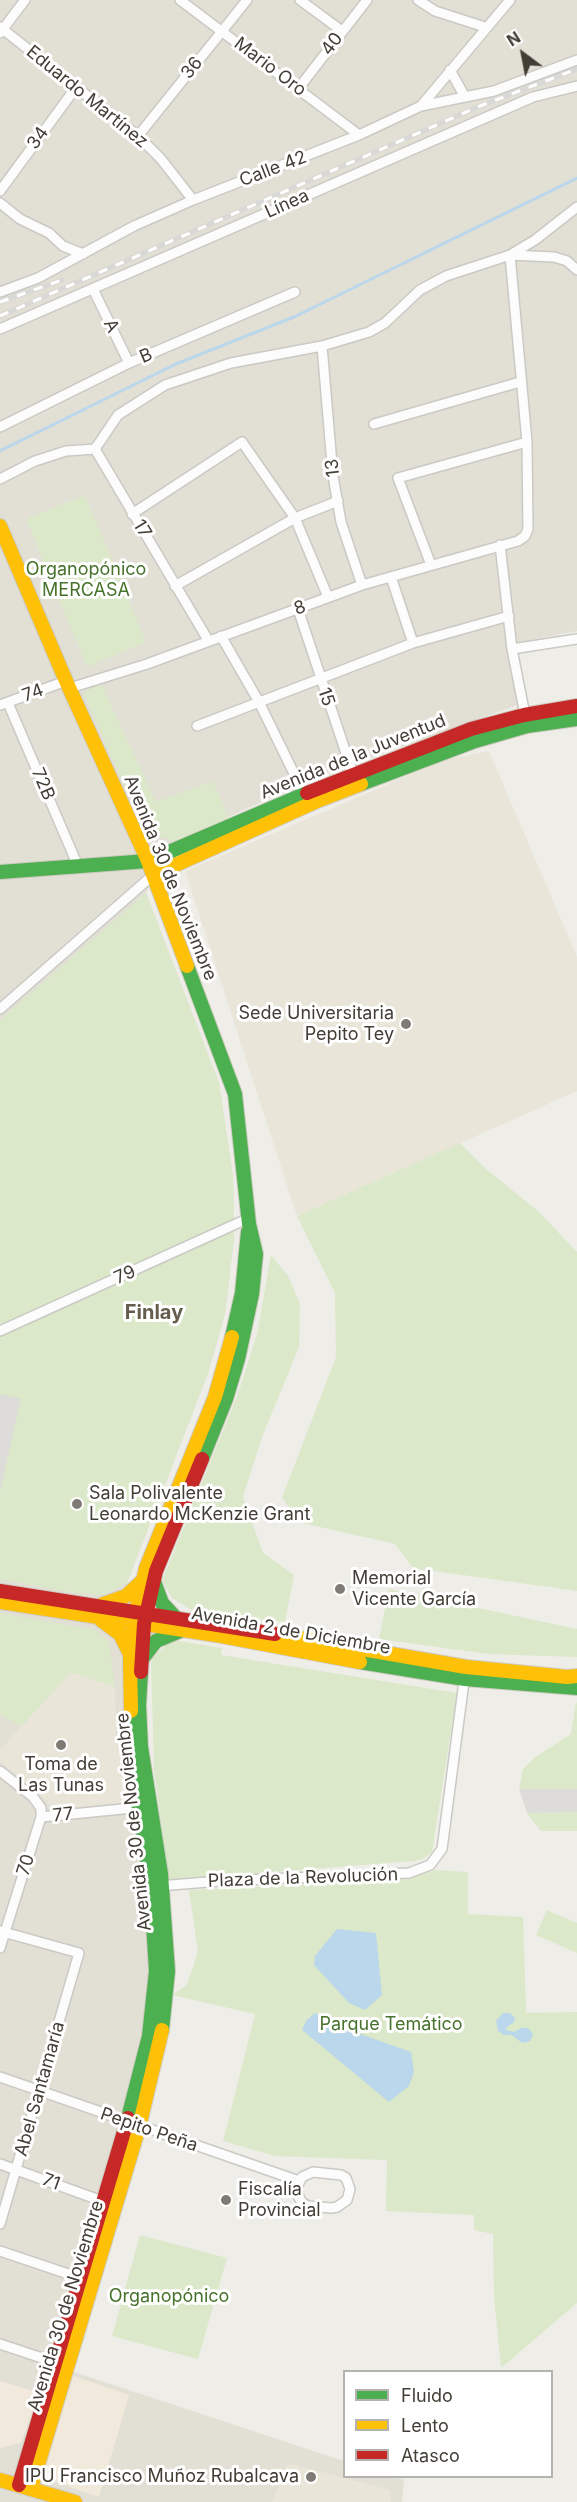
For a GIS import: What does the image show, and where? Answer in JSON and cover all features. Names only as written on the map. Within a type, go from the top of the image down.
[{"type":"main road","name":"Avenida 30 de Noviembre","points":[[0,526],[68,685],[148,861],[235,1094],[249,1221],[256,1254],[252,1294],[238,1359],[226,1399],[148,1580],[139,1618],[131,1761],[145,1807],[156,1886],[156,1971],[153,2006],[133,2124],[25,2486]]},
{"type":"main road","name":"Avenida de la Juventud","points":[[153,875],[355,780],[473,735],[577,706]]},
{"type":"main road","name":"Avenida de la Juventud","points":[[526,720],[577,719]]},
{"type":"main road","name":"Avenida de la Juventud","points":[[0,872],[148,861],[304,794],[355,780]]},
{"type":"main road","points":[[139,842],[173,851]]},
{"type":"main road","points":[[160,894],[162,882],[169,868]]},
{"type":"main road","points":[[148,1580],[154,1586],[162,1603],[179,1624],[136,1657],[120,1634],[96,1612],[148,1580]]},
{"type":"main road","name":"Avenida 2 de Diciembre","points":[[0,1591],[96,1612]]},
{"type":"main road","name":"Avenida 2 de Diciembre","points":[[0,1602],[139,1618],[465,1673],[577,1688]]},
{"type":"main road","name":"Avenida 2 de Diciembre","points":[[465,1673],[577,1676]]},
{"type":"main road","name":"Avenida 30 de Noviembre","points":[[85,2279],[102,2201],[133,2124]]},
{"type":"main road","points":[[0,2480],[75,2502]]},
{"type":"street","points":[[1,30],[25,0]]},
{"type":"street","name":"Mario Oro","points":[[180,0],[359,135]]},
{"type":"street","name":"36","points":[[138,136],[247,0]]},
{"type":"street","points":[[300,0],[342,31]]},
{"type":"street","name":"40","points":[[298,89],[367,0]]},
{"type":"street","points":[[418,0],[435,11],[485,27]]},
{"type":"street","name":"Calle 42","points":[[0,292],[38,278],[134,226],[193,200],[359,135],[421,106],[510,0]]},
{"type":"street","name":"Eduardo Martínez","points":[[1,30],[77,86],[138,136],[161,159],[193,200]]},
{"type":"street","points":[[421,106],[494,91],[577,60]]},
{"type":"street","points":[[450,70],[465,97]]},
{"type":"street","name":"34","points":[[0,191],[77,86]]},
{"type":"street","name":"Línea","points":[[0,329],[533,97],[577,86]]},
{"type":"street","points":[[0,203],[20,219],[49,233],[63,246],[83,254]]},
{"type":"street","points":[[0,479],[35,461],[66,451],[95,449],[118,415],[165,385],[231,363],[322,346],[369,332],[385,324],[420,291],[446,276],[510,255],[535,240],[577,207]]},
{"type":"street","points":[[63,246],[67,263]]},
{"type":"street","points":[[510,255],[554,257],[567,261],[577,270]]},
{"type":"street","points":[[431,565],[398,478],[526,442],[510,255]]},
{"type":"street","name":"A","points":[[93,289],[129,363]]},
{"type":"street","name":"B","points":[[0,427],[129,363],[295,292]]},
{"type":"street","name":"13","points":[[322,346],[333,476],[341,522],[362,585]]},
{"type":"street","points":[[374,424],[520,382]]},
{"type":"street","points":[[132,514],[242,442],[295,518],[328,597]]},
{"type":"street","name":"8","points":[[68,685],[147,664],[362,585],[518,541],[525,537],[528,529],[526,442]]},
{"type":"street","name":"17","points":[[95,449],[208,640]]},
{"type":"street","points":[[175,586],[295,518],[338,501]]},
{"type":"street","points":[[500,545],[512,649],[526,720]]},
{"type":"street","points":[[391,577],[413,642]]},
{"type":"street","name":"15","points":[[298,609],[355,780]]},
{"type":"street","points":[[196,726],[413,642],[508,615]]},
{"type":"street","points":[[221,636],[259,702],[304,794]]},
{"type":"street","points":[[512,649],[577,639]]},
{"type":"street","name":"74","points":[[4,704],[68,685]]},
{"type":"street","name":"72B","points":[[4,704],[78,866]]},
{"type":"street","points":[[0,1009],[153,875]]},
{"type":"street","name":"79","points":[[0,1331],[249,1221]]},
{"type":"street","name":"Plaza de la Revolución","points":[[156,1886],[409,1873],[430,1865],[442,1848],[465,1673]]},
{"type":"street","name":"77","points":[[0,1771],[38,1802],[41,1817],[145,1807]]},
{"type":"street","name":"70","points":[[0,1948],[2,1931],[41,1817]]},
{"type":"street","name":"Abel Santamaría","points":[[0,2224],[79,1953],[2,1931]]},
{"type":"street","name":"Pepito Peña","points":[[0,2078],[299,2181]]},
{"type":"street","name":"71","points":[[0,2164],[102,2201]]},
{"type":"street","points":[[313,2172],[336,2173],[346,2178],[350,2189],[349,2194],[347,2200],[337,2207],[308,2206],[299,2198],[299,2181],[313,2172]]},
{"type":"street","points":[[0,2251],[85,2279]]},
{"type":"street","points":[[0,2344],[60,2364]]},
{"type":"shaded area","points":[[0,0],[577,0],[577,631],[517,643],[523,703],[317,777],[175,841],[146,893],[219,1083],[233,1176],[234,1238],[225,1314],[208,1373],[127,1583],[139,1705],[164,2035],[136,2161],[71,2371],[343,2461],[343,2478],[404,2480],[402,2502],[0,2502]]},
{"type":"shaded area","name":"Sede Universitaria Pepito Tey","points":[[489,751],[577,957],[577,1091],[297,1216],[185,871],[445,760]]},
{"type":"shaded area","points":[[0,1394],[21,1399],[0,1492]]},
{"type":"shaded area","name":"Toma de Las Tunas","points":[[71,1671],[115,1687],[116,1740],[128,1803],[57,1810],[0,1762],[0,1750]]},
{"type":"shaded area","points":[[519,1789],[577,1789],[577,1812],[527,1813]]},
{"type":"shaded area","points":[[71,2375],[129,2395],[99,2497],[40,2476]]},
{"type":"shaded area","points":[[0,2381],[40,2393],[21,2443],[0,2448]]},
{"type":"shaded area","name":"IPU Francisco Muñoz Rubalcava","points":[[288,2463],[390,2490],[391,2502],[272,2502]]},
{"type":"green space","name":"Organopónico MERCASA","points":[[85,495],[146,642],[87,667],[26,519]]},
{"type":"green space","points":[[101,684],[156,802],[213,781],[229,818],[175,841],[145,832],[83,692]]},
{"type":"green space","points":[[146,893],[219,1083],[233,1176],[234,1238],[225,1314],[208,1373],[127,1583],[103,1595],[75,1593],[0,1579],[0,1020]]},
{"type":"green space","points":[[460,1143],[486,1169],[539,1212],[577,1252],[577,1591],[413,1568],[395,1544],[302,1523],[282,1498],[336,1357],[335,1293],[297,1216]]},
{"type":"green space","points":[[271,1255],[288,1276],[300,1304],[299,1347],[262,1437],[243,1497],[263,1553],[294,1575],[285,1622],[195,1612],[172,1598],[162,1581],[238,1394],[257,1334]]},
{"type":"green space","points":[[389,1589],[577,1629],[577,1657],[489,1654],[379,1639]]},
{"type":"green space","points":[[0,1613],[95,1630],[109,1642],[115,1687],[71,1672],[22,1726],[0,1715]]},
{"type":"green space","points":[[172,1640],[222,1648],[221,1655],[457,1693],[432,1852],[423,1859],[414,1861],[169,1880],[154,1770],[151,1659]]},
{"type":"green space","points":[[576,1702],[577,1789],[519,1789],[523,1769],[534,1758],[571,1734]]},
{"type":"green space","points":[[577,1812],[577,1831],[541,1831],[527,1813]]},
{"type":"green space","name":"Parque Temático","points":[[434,1870],[468,1872],[468,1914],[523,1917],[526,2013],[577,2012],[577,2303],[501,2368],[494,2296],[493,2234],[474,2230],[474,2215],[386,2211],[387,2160],[275,2156],[223,2141],[255,2014],[172,1995],[187,1985],[198,1952],[189,1890],[409,1879]]},
{"type":"green space","points":[[547,1910],[577,1923],[577,1953],[536,1935]]},
{"type":"green space","name":"Organopónico","points":[[140,2235],[227,2258],[198,2359],[112,2336]]},
{"type":"water","points":[[337,1929],[376,1933],[382,1995],[365,2010],[349,2003],[314,1965],[315,1956]]},
{"type":"water","points":[[315,2013],[355,2032],[411,2052],[414,2072],[409,2086],[389,2102],[302,2030],[306,2021]]},
{"type":"water","points":[[503,2013],[510,2013],[515,2018],[506,2030],[514,2032],[521,2028],[528,2028],[533,2034],[530,2041],[522,2043],[512,2035],[504,2035],[498,2031],[496,2021]]},
{"type":"waterway","points":[[0,451],[176,364],[294,317],[577,178]]},
{"type":"railway","points":[[0,316],[480,106],[577,69]]},
{"type":"railway","points":[[0,302],[62,280]]},
{"type":"traffic: fast","points":[[361,784],[475,741],[527,726],[577,719]]},
{"type":"traffic: fast","points":[[0,872],[148,861],[307,793]]},
{"type":"traffic: fast","points":[[187,966],[235,1094],[249,1224],[256,1254],[252,1294],[238,1359],[226,1399],[202,1459]]},
{"type":"traffic: fast","points":[[232,1337],[242,1293],[248,1232]]},
{"type":"traffic: fast","points":[[153,1579],[162,1603],[176,1618]]},
{"type":"traffic: fast","points":[[142,1659],[156,1641],[180,1631]]},
{"type":"traffic: fast","points":[[360,1662],[465,1679],[577,1688]]},
{"type":"traffic: fast","points":[[141,1672],[139,1705],[141,1747],[161,1874],[168,1971],[162,2030]]},
{"type":"traffic: fast","points":[[128,2118],[149,2036],[156,1971],[150,1876],[131,1761],[131,1711]]},
{"type":"traffic: slow","points":[[0,526],[66,681],[148,861],[187,966]]},
{"type":"traffic: slow","points":[[153,875],[317,801],[361,784]]},
{"type":"traffic: slow","points":[[131,1711],[130,1659],[133,1623],[146,1568],[215,1397],[232,1337]]},
{"type":"traffic: slow","points":[[103,1604],[126,1596],[142,1581]]},
{"type":"traffic: slow","points":[[0,1602],[216,1635],[360,1662]]},
{"type":"traffic: slow","points":[[101,1620],[120,1634],[130,1654]]},
{"type":"traffic: slow","points":[[275,1634],[466,1667],[567,1677],[577,1676]]},
{"type":"traffic: slow","points":[[31,2488],[139,2127],[162,2030]]},
{"type":"traffic: slow","points":[[0,2480],[75,2502]]},
{"type":"traffic: jam","points":[[307,793],[471,729],[524,715],[577,706]]},
{"type":"traffic: jam","points":[[141,1672],[144,1624],[156,1571],[202,1459]]},
{"type":"traffic: jam","points":[[0,1591],[275,1634]]},
{"type":"traffic: jam","points":[[19,2485],[128,2118]]},
{"type":"place","name":"Sede Universitaria Pepito Tey","points":[[406,1024]]},
{"type":"place","name":"Sala Polivalente Leonardo McKenzie Grant","points":[[77,1504]]},
{"type":"place","name":"Memorial Vicente García","points":[[340,1589]]},
{"type":"place","name":"Toma de Las Tunas","points":[[61,1745]]},
{"type":"place","name":"Fiscalía Provincial","points":[[226,2200]]},
{"type":"place","name":"IPU Francisco Muñoz Rubalcava","points":[[311,2477]]},
{"type":"district","name":"Finlay","points":[[154,1313]]}]
